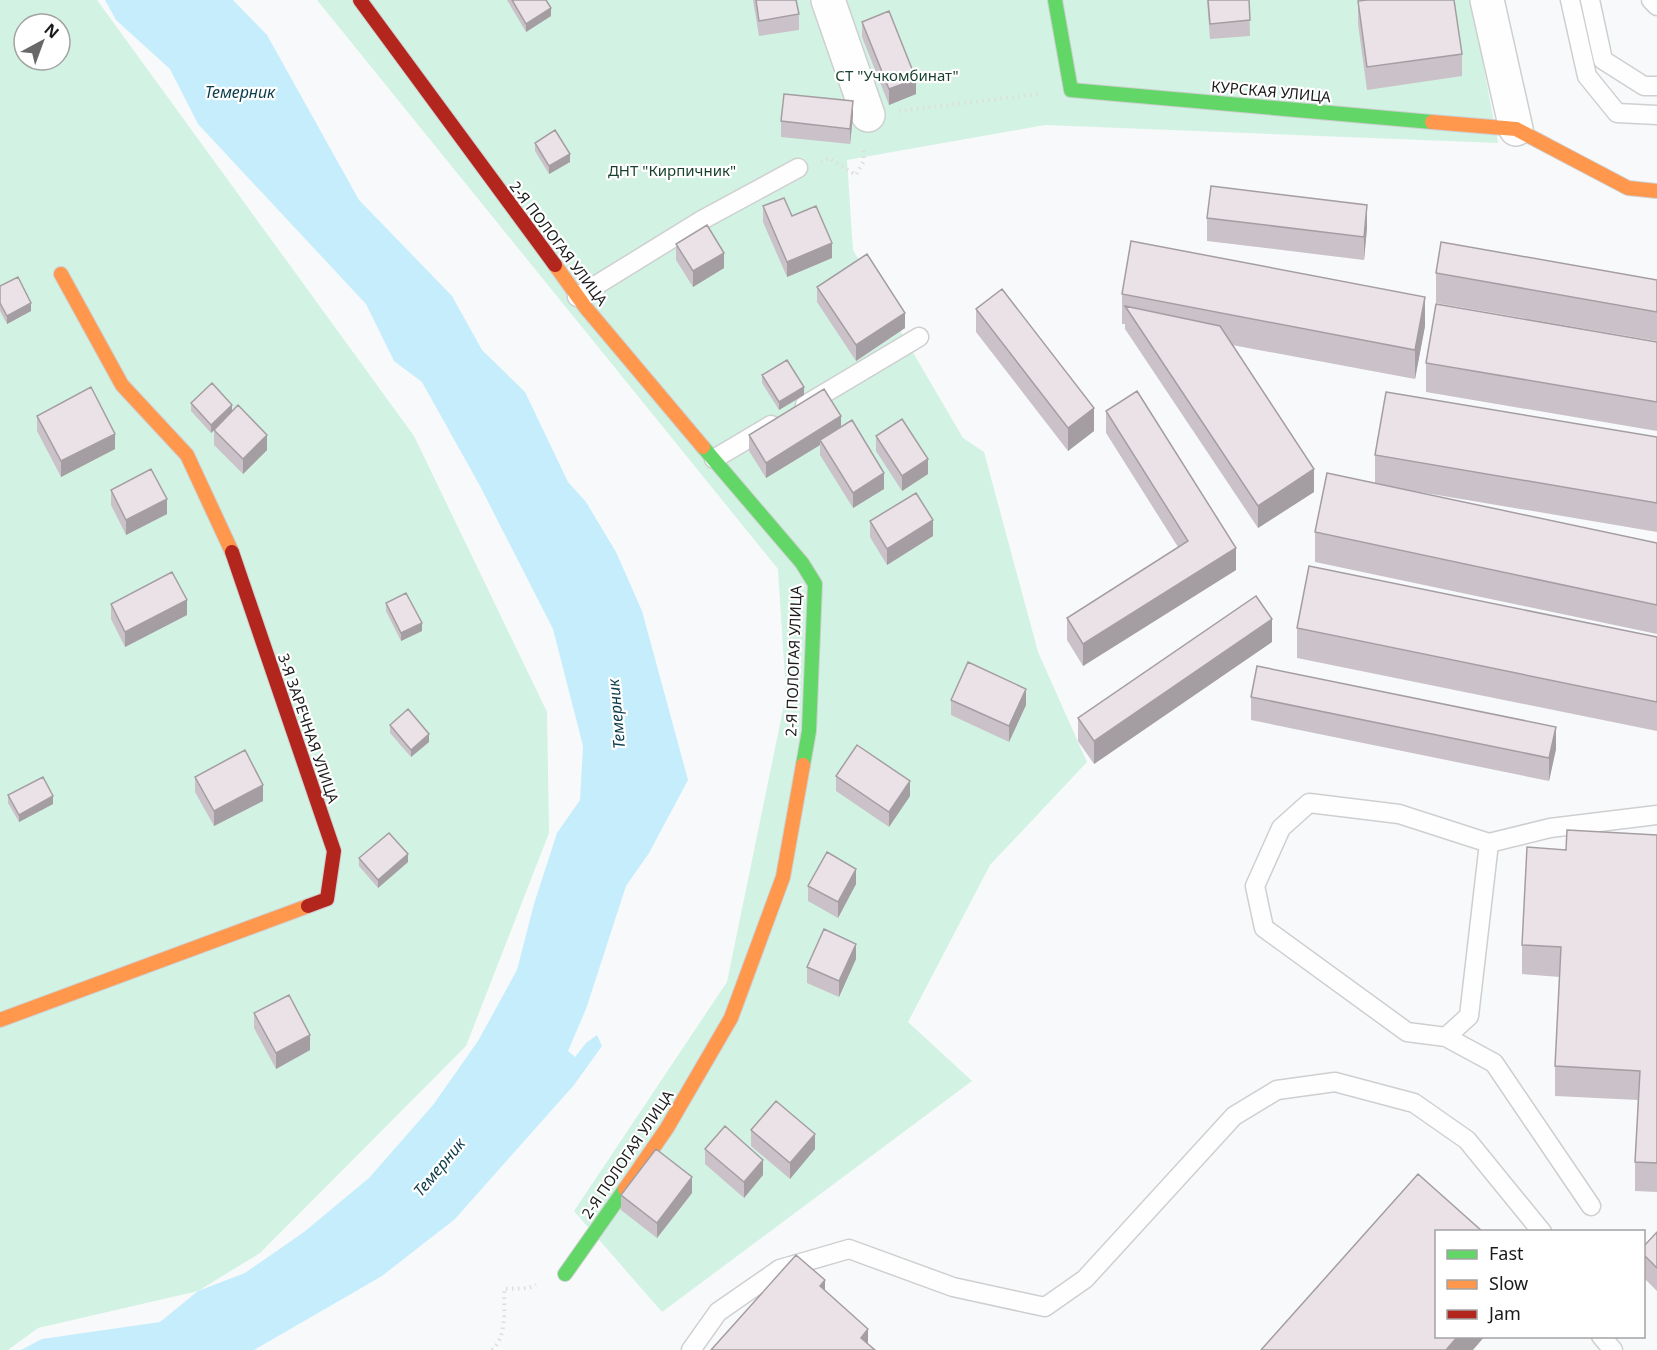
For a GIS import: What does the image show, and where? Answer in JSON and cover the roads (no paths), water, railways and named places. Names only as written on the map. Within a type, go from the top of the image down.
[{"type":"street","name":"2-Я ПОЛОГАЯ УЛИЦА","points":[[360,0],[577,297],[802,563],[815,584],[809,731],[783,877],[731,1018],[667,1128],[565,1275]]},
{"type":"street","points":[[828,0],[868,115]]},
{"type":"street","name":"КУРСКАЯ УЛИЦА","points":[[1055,0],[1071,90],[1516,129],[1628,188],[1657,191]]},
{"type":"street","points":[[1487,0],[1516,129]]},
{"type":"street","name":"3-Я ЗАРЕЧНАЯ УЛИЦА","points":[[0,1020],[327,899],[334,851],[228,540],[187,455],[122,385],[62,274]]},
{"type":"lane","points":[[1570,0],[1587,76],[1617,113],[1657,115]]},
{"type":"lane","points":[[1590,0],[1603,60],[1644,86],[1657,86]]},
{"type":"lane","points":[[1652,0],[1657,6]]},
{"type":"lane","points":[[577,297],[702,220],[798,168]]},
{"type":"lane","points":[[714,459],[919,338]]},
{"type":"lane","points":[[1591,1206],[1494,1063],[1446,1037],[1407,1032],[1264,928],[1255,886],[1281,828],[1309,803],[1399,814],[1489,843],[1550,828],[1657,815]]},
{"type":"lane","points":[[1446,1037],[1469,1016],[1489,843]]},
{"type":"lane","points":[[691,1350],[718,1312],[780,1269],[849,1249],[953,1287],[1045,1307],[1085,1279],[1234,1116],[1277,1090],[1335,1082],[1414,1103],[1467,1140],[1540,1230]]},
{"type":"lane","points":[[1603,1338],[1613,1350]]},
{"type":"water","name":"Темерник","points":[[105,0],[233,0],[267,35],[359,200],[452,296],[482,350],[525,392],[568,482],[586,502],[616,552],[642,611],[688,780],[649,853],[626,886],[586,1009],[568,1051],[575,1057],[586,1043],[597,1035],[602,1046],[574,1085],[455,1219],[382,1276],[254,1350],[21,1350],[42,1339],[160,1322],[198,1291],[245,1273],[304,1232],[369,1178],[433,1105],[478,1041],[517,970],[534,904],[557,833],[580,800],[583,746],[553,629],[480,486],[422,382],[394,361],[366,304],[198,124],[170,69],[116,20]]},
{"type":"park label","name":"СТ \"Учкомбинат\"","points":[[897,75]]},
{"type":"park label","name":"ДНТ \"Кирпичник\"","points":[[672,170]]}]
